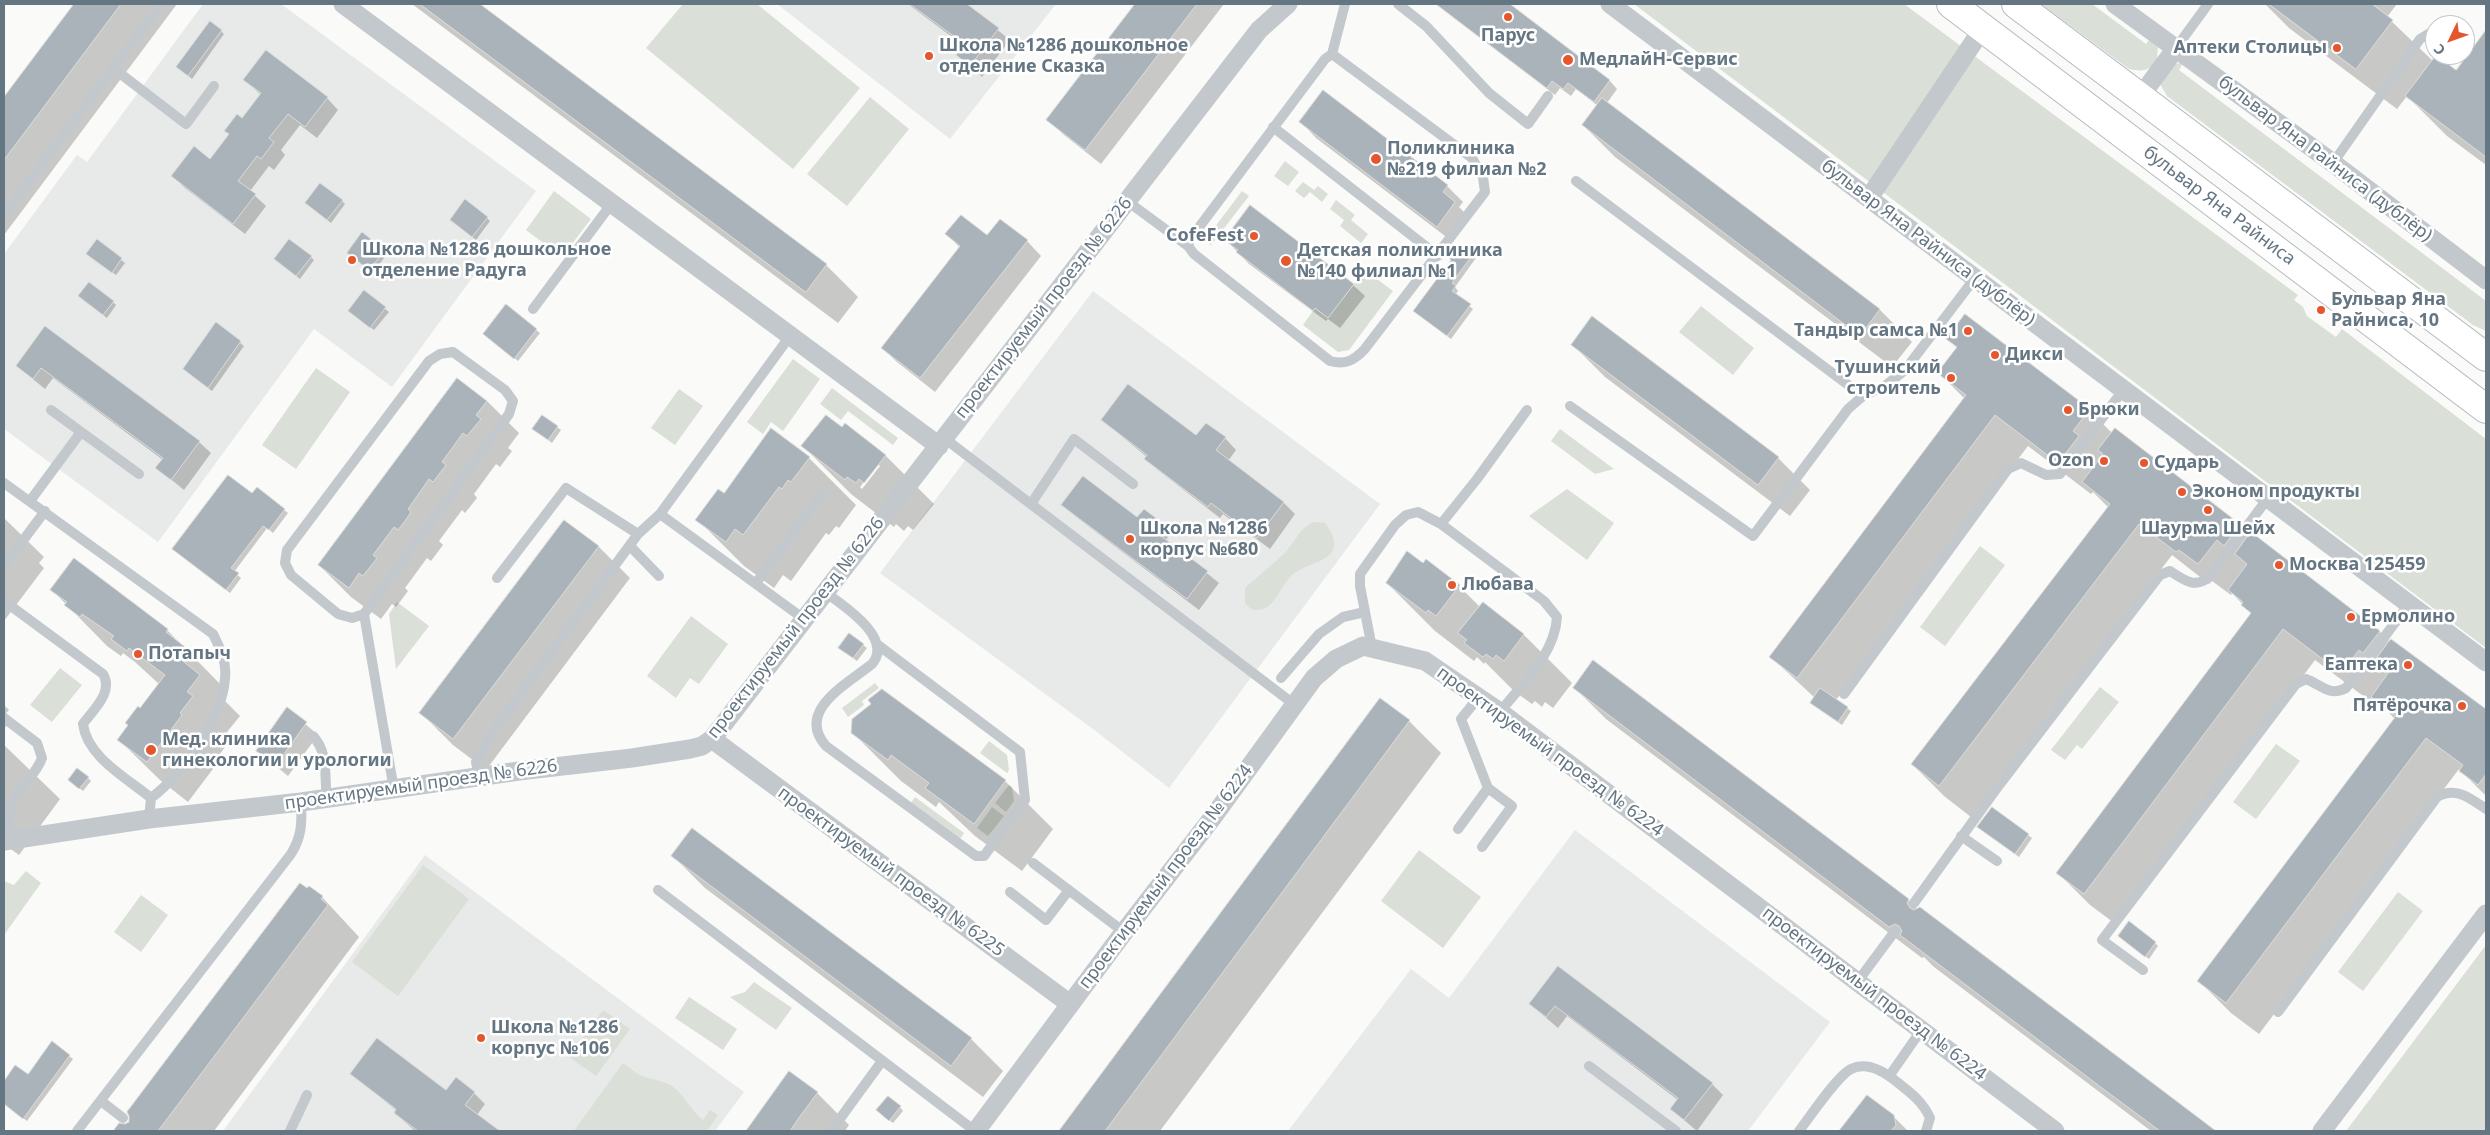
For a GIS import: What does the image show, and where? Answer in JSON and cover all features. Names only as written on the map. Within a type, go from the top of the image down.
[{"type":"main road","name":"бульвар Яна Райниса","points":[[1951,4],[2486,409]]},
{"type":"main road","points":[[2016,4],[2486,357]]},
{"type":"street","points":[[343,4],[790,336],[942,442]]},
{"type":"street","name":"проектируемый проезд № 6226","points":[[6,840],[149,819],[394,790],[702,746],[712,738],[1259,30],[1288,4]]},
{"type":"street","name":"бульвар Яна Райниса (дублёр)","points":[[1610,4],[2486,662]]},
{"type":"street","name":"бульвар Яна Райниса (дублёр)","points":[[2115,4],[2333,163],[2486,280]]},
{"type":"street","points":[[1869,198],[1983,28]]},
{"type":"street","points":[[2140,97],[2176,48]]},
{"type":"street","name":"проектируемый проезд № 6224","points":[[976,1131],[1124,932],[1213,817],[1314,678],[1336,658],[1363,646],[1425,661],[1500,712],[2055,1131]]},
{"type":"street","name":"проектируемый проезд № 6225","points":[[712,738],[1070,1004]]},
{"type":"street","points":[[2322,1131],[2486,914]]},
{"type":"lane","points":[[4,215],[161,4]]},
{"type":"lane","points":[[1188,246],[1191,238],[1273,127],[1325,59],[1332,54],[1345,4]]},
{"type":"lane","points":[[2176,48],[2208,4]]},
{"type":"lane","points":[[1405,6],[1489,93],[1528,124],[1548,96]]},
{"type":"lane","points":[[2333,163],[2420,39],[2425,36]]},
{"type":"lane","points":[[1127,201],[1188,246],[1194,254],[1330,361],[1347,363],[1357,358],[1438,256],[1485,192],[1483,177],[1472,158],[1332,54]]},
{"type":"lane","points":[[113,68],[186,124],[214,86]]},
{"type":"lane","points":[[1273,127],[1438,256]]},
{"type":"lane","points":[[1576,181],[1864,396]]},
{"type":"lane","points":[[533,309],[612,203]]},
{"type":"lane","points":[[1570,406],[1753,536],[1848,410],[1864,396],[1886,386],[1905,370],[1975,278]]},
{"type":"lane","points":[[479,777],[476,762],[493,731],[638,534],[660,514],[790,336]]},
{"type":"lane","points":[[364,614],[352,618],[338,614],[291,575],[285,563],[287,550],[429,361],[440,354],[452,352],[505,390],[513,401],[509,414],[364,614],[394,790]]},
{"type":"lane","points":[[1844,694],[2008,469],[2021,463],[2046,475],[2060,474],[2124,389]]},
{"type":"lane","points":[[51,410],[139,474]]},
{"type":"lane","points":[[1441,524],[1477,479],[1527,410]]},
{"type":"lane","points":[[30,501],[81,432]]},
{"type":"lane","points":[[1031,504],[1074,439],[1133,484]]},
{"type":"lane","points":[[942,442],[1031,504],[1295,705]]},
{"type":"lane","points":[[4,482],[213,634],[223,653],[226,678],[219,704],[204,736],[167,786],[152,798],[149,819]]},
{"type":"lane","points":[[497,578],[566,488],[638,534]]},
{"type":"lane","points":[[756,584],[822,494]]},
{"type":"lane","points":[[1914,903],[1961,836],[2160,574],[2170,572],[2188,582],[2203,582],[2209,577],[2268,498]]},
{"type":"lane","points":[[4,566],[45,512]]},
{"type":"lane","points":[[1372,648],[1360,574],[1395,524],[1406,515],[1418,512],[1441,524],[1544,601],[1556,617],[1551,647],[1500,712]]},
{"type":"lane","points":[[660,514],[804,619]]},
{"type":"lane","points":[[630,546],[659,576]]},
{"type":"lane","points":[[825,592],[856,615],[878,645],[1020,752],[1026,798],[984,856],[976,856],[826,746],[818,734],[816,719],[820,708],[872,664],[878,653],[878,645]]},
{"type":"lane","points":[[4,601],[103,674],[107,682],[105,693],[83,724],[88,741],[100,756],[152,798]]},
{"type":"lane","points":[[2143,970],[2102,940],[2296,684],[2306,679],[2332,692],[2346,688],[2409,604]]},
{"type":"lane","points":[[1281,678],[1319,634],[1343,617],[1365,612]]},
{"type":"lane","points":[[1478,698],[1461,719],[1488,788],[1512,806],[1482,847]]},
{"type":"lane","points":[[4,718],[37,743],[42,758],[39,767],[12,804],[6,840]]},
{"type":"lane","points":[[313,736],[321,744],[324,753],[326,799]]},
{"type":"lane","points":[[1458,829],[1488,788]]},
{"type":"lane","points":[[2278,1012],[2437,798],[2444,793],[2453,791],[2462,794],[2486,809]]},
{"type":"lane","points":[[77,1131],[291,854],[300,840],[303,827],[301,802]]},
{"type":"lane","points":[[1961,836],[1997,862]]},
{"type":"lane","points":[[1033,862],[1124,932]]},
{"type":"lane","points":[[658,890],[976,1131]]},
{"type":"lane","points":[[1010,892],[1046,920],[1069,890]]},
{"type":"lane","points":[[1858,981],[1895,931]]},
{"type":"lane","points":[[1890,1075],[1922,1029]]},
{"type":"lane","points":[[831,1131],[882,1061]]},
{"type":"lane","points":[[1589,1066],[1676,1131]]},
{"type":"lane","points":[[1799,1131],[1835,1085],[1851,1069],[1870,1066],[1890,1075],[1924,1104],[1930,1118],[1926,1131]]},
{"type":"lane","points":[[290,1131],[307,1096]]},
{"type":"lane","points":[[101,1101],[123,1118]]},
{"type":"shaded area","points":[[203,4],[281,4],[536,191],[392,387],[314,329],[158,542],[4,429],[4,254],[77,155],[87,162]]},
{"type":"shaded area","points":[[683,4],[757,4],[860,88],[793,169],[646,48]]},
{"type":"shaded area","name":"Школа №1286 дошкольное отделение Сказка","points":[[777,4],[1056,4],[950,139]]},
{"type":"shaded area","points":[[1634,4],[1904,4],[2298,295],[2294,300],[2303,307],[2307,316],[2336,337],[2342,329],[2486,439],[2486,648]]},
{"type":"shaded area","points":[[2041,4],[2092,4],[2146,44],[2151,37],[2158,45],[2157,60],[2145,70],[2129,69]]},
{"type":"shaded area","points":[[2183,63],[2179,70],[2486,301],[2486,331],[2473,325],[2167,96],[2160,84],[2172,65]]},
{"type":"shaded area","points":[[870,97],[909,129],[847,206],[807,174]]},
{"type":"shaded area","points":[[1285,161],[1299,172],[1288,186],[1274,176]]},
{"type":"shaded area","points":[[1303,182],[1314,190],[1318,186],[1328,194],[1322,202],[1310,192],[1304,198],[1295,191]]},
{"type":"shaded area","points":[[554,191],[591,219],[562,257],[526,230]]},
{"type":"shaded area","points":[[1242,191],[1249,196],[1211,245],[1205,240]]},
{"type":"shaded area","points":[[1336,200],[1355,215],[1351,220],[1368,234],[1361,243],[1340,226],[1344,220],[1330,209]]},
{"type":"shaded area","points":[[1365,270],[1393,291],[1349,350],[1338,352],[1303,325],[1315,308],[1328,317]]},
{"type":"shaded area","name":"Школа №1286 корпус №680","points":[[1093,291],[1380,504],[1169,788],[1093,729],[880,573]]},
{"type":"shaded area","points":[[1701,306],[1754,348],[1733,375],[1679,332]]},
{"type":"shaded area","points":[[793,359],[820,379],[783,431],[771,422],[763,434],[747,422]]},
{"type":"shaded area","points":[[316,368],[350,392],[296,469],[262,445]]},
{"type":"shaded area","points":[[832,388],[898,438],[893,445],[848,411],[841,420],[820,404]]},
{"type":"shaded area","points":[[679,389],[703,406],[675,445],[651,428]]},
{"type":"shaded area","points":[[1560,429],[1614,469],[1595,474],[1551,441]]},
{"type":"shaded area","points":[[1567,489],[1614,523],[1587,560],[1529,516]]},
{"type":"shaded area","points":[[1312,522],[1325,523],[1333,536],[1334,546],[1331,553],[1290,577],[1270,605],[1258,610],[1251,609],[1245,603],[1245,588],[1285,553],[1302,530]]},
{"type":"shaded area","points":[[1980,546],[2005,565],[1945,646],[1920,627]]},
{"type":"shaded area","points":[[397,602],[429,626],[396,669],[389,614]]},
{"type":"shaded area","points":[[691,616],[728,644],[699,684],[690,678],[676,698],[647,676]]},
{"type":"shaded area","points":[[60,668],[82,685],[52,722],[30,705]]},
{"type":"shaded area","points":[[875,683],[879,688],[862,701],[864,705],[848,717],[842,708]]},
{"type":"shaded area","points":[[2100,687],[2119,702],[2082,749],[2077,745],[2065,760],[2051,750]]},
{"type":"shaded area","points":[[989,741],[1007,755],[1009,770],[1007,773],[980,753]]},
{"type":"shaded area","points":[[2276,744],[2300,761],[2256,819],[2233,802]]},
{"type":"shaded area","points":[[1009,785],[1012,787],[1014,801],[1006,812],[995,803]]},
{"type":"shaded area","points":[[915,797],[964,833],[960,839],[911,803]]},
{"type":"shaded area","points":[[992,807],[1004,816],[988,836],[977,828]]},
{"type":"shaded area","points":[[1575,830],[1830,1022],[1748,1131],[1288,1131],[1411,969],[1449,998]]},
{"type":"shaded area","points":[[1419,850],[1481,897],[1443,948],[1381,901]]},
{"type":"shaded area","name":"Школа №1286 корпус №106","points":[[425,855],[744,1092],[715,1131],[223,1131]]},
{"type":"shaded area","points":[[423,865],[469,899],[398,996],[352,962]]},
{"type":"shaded area","points":[[26,871],[41,883],[4,935],[4,881],[14,885]]},
{"type":"shaded area","points":[[2398,892],[2423,911],[2363,991],[2338,972]]},
{"type":"shaded area","points":[[141,895],[168,915],[141,952],[114,932]]},
{"type":"shaded area","points":[[2486,945],[2486,1131],[2346,1131]]},
{"type":"shaded area","points":[[754,982],[792,1008],[776,1030],[730,997],[745,992]]},
{"type":"shaded area","points":[[689,997],[737,1029],[723,1050],[675,1018]]},
{"type":"shaded area","points":[[603,1010],[630,1029],[596,1076],[569,1057]]},
{"type":"shaded area","points":[[623,1063],[640,1075],[672,1086],[703,1120],[710,1110],[718,1115],[707,1131],[574,1131]]},
{"type":"building","points":[[74,4],[121,4],[4,160],[4,97]]},
{"type":"building","points":[[420,4],[480,4],[827,264],[806,292]]},
{"type":"building","points":[[910,4],[967,4],[999,28],[970,66],[956,55],[964,44]]},
{"type":"building","points":[[1135,4],[1197,4],[1085,150],[1046,120]]},
{"type":"building","points":[[1436,4],[1510,4],[1610,80],[1594,102],[1568,83],[1563,89],[1552,81],[1547,88]]},
{"type":"building","points":[[2269,4],[2372,4],[2393,20],[2356,69]]},
{"type":"building","points":[[210,21],[222,30],[188,76],[176,67]]},
{"type":"building","points":[[2486,30],[2486,157],[2405,96],[2428,65],[2449,65],[2456,70],[2460,65],[2475,65],[2475,45]]},
{"type":"building","points":[[266,50],[328,97],[305,127],[288,114],[269,138],[274,142],[261,159],[257,156],[238,181],[256,194],[233,224],[171,176],[194,146],[210,159],[229,134],[224,131],[237,114],[242,118],[261,93],[243,80]]},
{"type":"building","name":"Поликлиника №219 филиал №2","points":[[1323,90],[1448,185],[1443,192],[1455,202],[1437,227],[1299,122]]},
{"type":"building","points":[[1602,98],[1880,309],[1860,336],[1582,125]]},
{"type":"building","points":[[320,183],[343,200],[327,220],[305,203]]},
{"type":"building","points":[[465,199],[488,217],[472,237],[450,220]]},
{"type":"building","name":"Детская поликлиника №140 филиал №1","points":[[1250,205],[1354,284],[1328,318],[1315,308],[1313,311],[1236,252],[1238,250],[1224,240]]},
{"type":"building","points":[[961,215],[987,235],[1000,219],[1028,240],[920,378],[881,348],[960,246],[945,234]]},
{"type":"building","points":[[362,232],[385,250],[369,270],[347,253]]},
{"type":"building","points":[[97,239],[122,258],[112,273],[86,254]]},
{"type":"building","points":[[289,239],[312,256],[296,276],[274,259]]},
{"type":"building","points":[[1460,244],[1473,254],[1452,283],[1456,286],[1452,291],[1471,304],[1447,336],[1413,311],[1451,260],[1449,258]]},
{"type":"building","points":[[89,282],[114,301],[103,315],[78,296]]},
{"type":"building","points":[[364,290],[386,307],[370,328],[348,311]]},
{"type":"building","points":[[506,304],[537,329],[514,359],[483,334]]},
{"type":"building","points":[[1965,314],[2090,409],[2073,431],[2079,436],[2058,463],[1995,415],[1797,678],[1769,657],[1966,395],[1937,373],[1957,347],[1946,339]]},
{"type":"building","points":[[1592,316],[1779,457],[1758,485],[1571,345]]},
{"type":"building","points":[[216,322],[241,341],[208,388],[183,369]]},
{"type":"building","points":[[45,326],[200,441],[171,480],[155,468],[163,458],[41,368],[33,379],[16,366]]},
{"type":"building","points":[[457,378],[487,401],[476,415],[481,419],[467,436],[463,433],[442,462],[446,465],[433,482],[429,479],[408,509],[411,512],[405,521],[398,530],[394,527],[373,555],[377,558],[363,576],[359,573],[349,588],[318,565]]},
{"type":"building","points":[[1128,384],[1196,435],[1206,423],[1226,437],[1216,450],[1284,502],[1257,538],[1211,503],[1208,507],[1144,459],[1147,455],[1101,420]]},
{"type":"building","points":[[542,415],[558,426],[548,440],[532,429]]},
{"type":"building","points":[[826,415],[842,427],[845,423],[886,455],[864,483],[859,479],[856,483],[847,477],[845,480],[801,446]]},
{"type":"building","points":[[771,428],[810,457],[791,482],[788,480],[782,489],[779,487],[743,535],[735,529],[726,542],[695,520],[718,489],[724,493]]},
{"type":"building","points":[[2115,428],[2240,524],[2224,546],[2217,540],[2198,564],[2179,550],[2176,552],[2139,524],[1939,786],[1911,764],[2110,504],[2082,482],[2103,454],[2098,450]]},
{"type":"building","points":[[228,475],[252,493],[257,487],[285,509],[269,530],[263,526],[231,568],[239,573],[226,590],[172,549]]},
{"type":"building","points":[[1083,476],[1137,517],[1144,509],[1160,521],[1153,530],[1208,571],[1187,599],[1061,505]]},
{"type":"building","points":[[564,520],[599,546],[453,739],[419,713]]},
{"type":"building","points":[[2251,532],[2380,631],[2363,653],[2359,650],[2341,673],[2283,629],[2084,894],[2056,873],[2251,613],[2241,605],[2243,602],[2228,590],[2247,564],[2235,554]]},
{"type":"building","points":[[1407,551],[1423,563],[1426,559],[1460,585],[1436,616],[1428,610],[1426,613],[1386,583]]},
{"type":"building","points":[[74,558],[168,629],[166,632],[185,647],[178,657],[200,675],[187,692],[193,696],[180,713],[182,715],[147,762],[117,740],[128,725],[125,723],[138,706],[140,708],[165,675],[129,648],[127,651],[111,639],[114,636],[82,614],[80,617],[64,605],[67,602],[50,590]]},
{"type":"building","points":[[1483,602],[1524,634],[1504,661],[1496,655],[1493,659],[1486,654],[1483,657],[1464,643],[1467,640],[1458,633]]},
{"type":"building","points":[[849,633],[864,644],[853,658],[838,648]]},
{"type":"building","points":[[2391,639],[2486,709],[2486,774],[2478,785],[2459,771],[2463,765],[2426,738],[2226,1003],[2197,981],[2396,716],[2371,697],[2389,672],[2374,662]]},
{"type":"building","points":[[1593,660],[1909,899],[1907,903],[1910,908],[1914,910],[1920,907],[2216,1131],[2160,1131],[1900,935],[1902,931],[1899,926],[1895,924],[1889,927],[1573,688]]},
{"type":"building","points":[[1820,688],[1848,707],[1838,722],[1810,703]]},
{"type":"building","points":[[882,689],[1006,780],[974,824],[925,788],[929,783],[891,755],[888,760],[851,733],[852,719],[871,704],[868,700]]},
{"type":"building","points":[[1380,698],[1410,720],[1105,1131],[1059,1131]]},
{"type":"building","points":[[287,707],[307,722],[276,765],[256,751]]},
{"type":"building","points":[[77,768],[89,777],[79,789],[68,780]]},
{"type":"building","points":[[1992,807],[2029,834],[2015,854],[1977,827]]},
{"type":"building","points":[[692,828],[972,1038],[951,1066],[671,856]]},
{"type":"building","points":[[300,883],[307,888],[309,886],[323,896],[321,899],[328,905],[158,1131],[113,1131],[119,1123],[125,1124],[129,1122],[127,1112]]},
{"type":"building","points":[[2129,921],[2156,942],[2145,957],[2118,936]]},
{"type":"building","points":[[1558,966],[1713,1083],[1684,1120],[1670,1109],[1678,1098],[1555,1006],[1546,1017],[1529,1004]]},
{"type":"building","points":[[377,1038],[446,1090],[456,1077],[475,1092],[465,1105],[500,1131],[418,1131],[394,1113],[396,1109],[350,1074]]},
{"type":"building","points":[[52,1041],[70,1055],[23,1119],[4,1104],[4,1081],[15,1065],[28,1074]]},
{"type":"building","points":[[789,1071],[818,1092],[790,1131],[746,1131]]},
{"type":"building","points":[[1867,1095],[1894,1115],[1896,1125],[1891,1131],[1839,1131]]},
{"type":"building","points":[[888,1096],[901,1106],[889,1121],[876,1110]]},
{"type":"place","name":"Парус","points":[[1508,17]]},
{"type":"place","name":"Аптеки Столицы","points":[[2337,48]]},
{"type":"place","name":"Школа №1286 дошкольное отделение Сказка","points":[[929,56]]},
{"type":"place","name":"МедлайН-Сервис","points":[[1568,60]]},
{"type":"place","name":"Поликлиника №219 филиал №2","points":[[1376,159]]},
{"type":"place","name":"CofeFest","points":[[1254,236]]},
{"type":"place","name":"Школа №1286 дошкольное отделение Радуга","points":[[352,260]]},
{"type":"place","name":"Детская поликлиника №140 филиал №1","points":[[1286,261]]},
{"type":"place","name":"Бульвар Яна Райниса, 10","points":[[2321,310]]},
{"type":"place","name":"Тандыр самса №1","points":[[1968,331]]},
{"type":"place","name":"Дикси","points":[[1995,355]]},
{"type":"place","name":"Тушинский строитель","points":[[1951,378]]},
{"type":"place","name":"Брюки","points":[[2068,410]]},
{"type":"place","name":"Ozon","points":[[2104,461]]},
{"type":"place","name":"Сударь","points":[[2144,463]]},
{"type":"place","name":"Эконом продукты","points":[[2182,492]]},
{"type":"place","name":"Шаурма Шейх","points":[[2208,510]]},
{"type":"place","name":"Школа №1286 корпус №680","points":[[1130,539]]},
{"type":"place","name":"Москва 125459","points":[[2279,565]]},
{"type":"place","name":"Любава","points":[[1452,585]]},
{"type":"place","name":"Ермолино","points":[[2351,617]]},
{"type":"place","name":"Потапыч","points":[[138,654]]},
{"type":"place","name":"Еаптека","points":[[2408,665]]},
{"type":"place","name":"Пятёрочка","points":[[2462,706]]},
{"type":"place","name":"Мед. клиника гинекологии и урологии","points":[[151,750]]},
{"type":"place","name":"Школа №1286 корпус №106","points":[[481,1038]]}]
